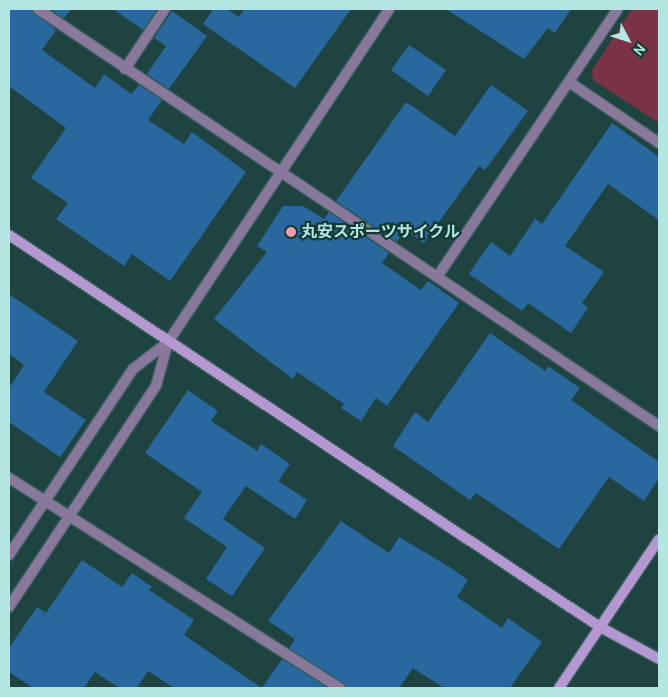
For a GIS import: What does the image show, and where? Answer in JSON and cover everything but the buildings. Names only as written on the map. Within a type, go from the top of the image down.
[{"type":"street","points":[[38,9],[659,426]]},
{"type":"street","points":[[126,69],[165,9]]},
{"type":"street","points":[[9,607],[156,386],[168,342],[389,9]]},
{"type":"street","points":[[437,277],[618,9]]},
{"type":"street","points":[[569,82],[659,142]]},
{"type":"street","points":[[9,235],[600,627],[659,659]]},
{"type":"street","points":[[9,555],[133,369],[168,342]]},
{"type":"street","points":[[9,478],[340,688]]},
{"type":"street","points":[[559,688],[659,538]]},
{"type":"shaded area","points":[[632,9],[659,9],[659,123],[593,80],[592,70]]},
{"type":"place","name":"丸安スポーツサイクル","points":[[291,232]]}]
